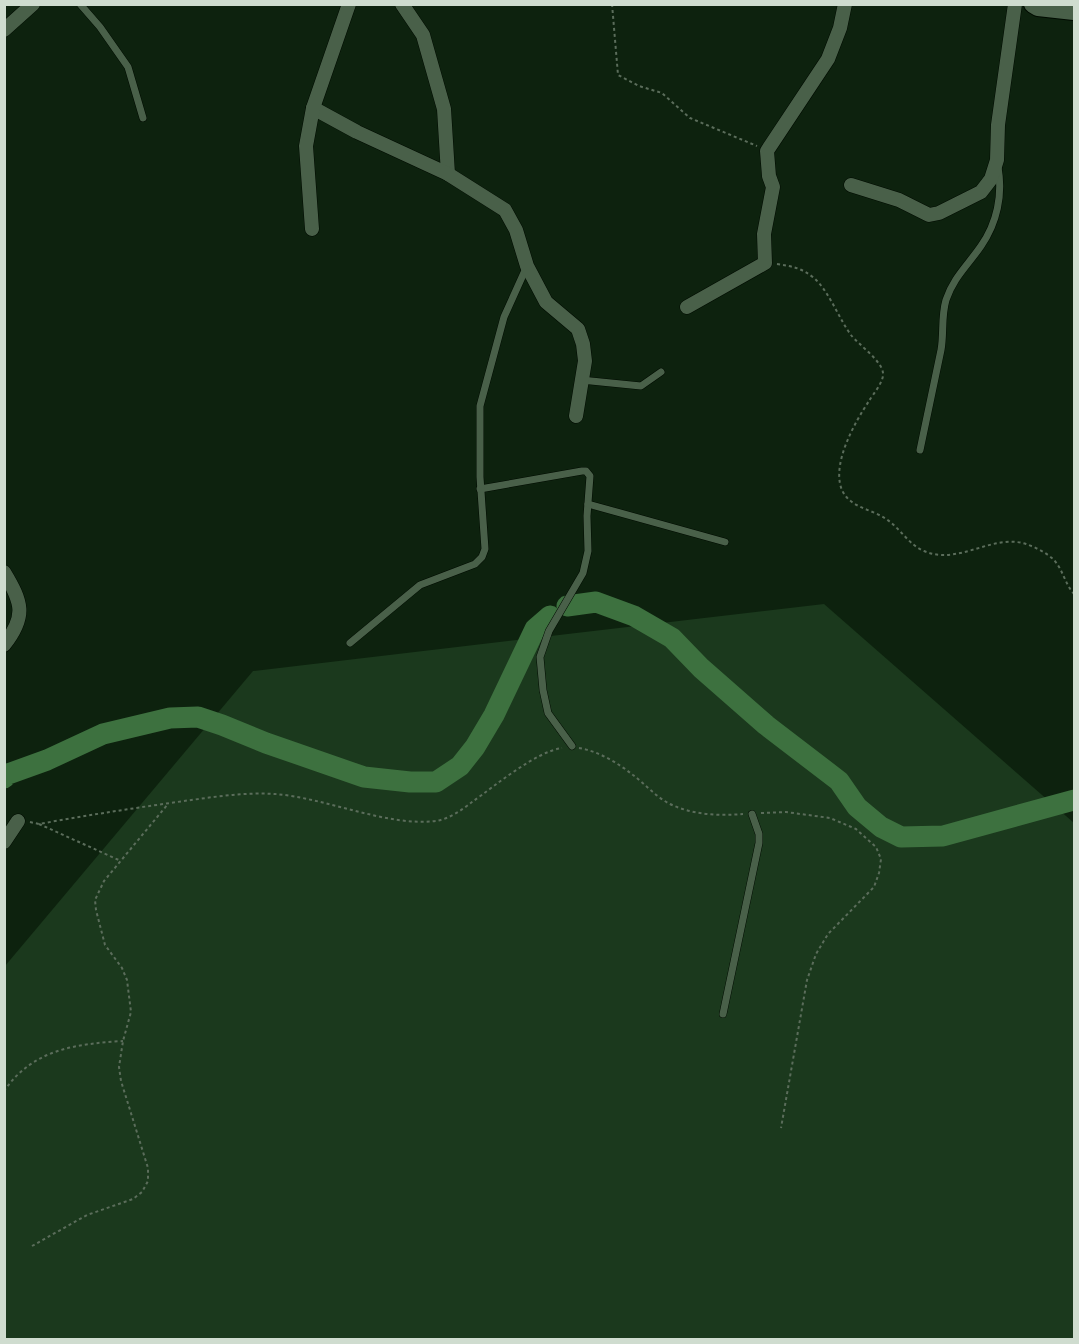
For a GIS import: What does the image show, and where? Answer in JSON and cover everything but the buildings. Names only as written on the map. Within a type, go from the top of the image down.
[{"type":"street","points":[[4,30],[33,4]]},
{"type":"street","points":[[312,229],[306,146],[313,108],[349,4]]},
{"type":"street","points":[[402,4],[423,35],[444,109],[448,174]]},
{"type":"street","points":[[687,307],[765,263],[764,234],[773,187],[769,176],[767,151],[828,59],[840,28],[845,4]]},
{"type":"street","points":[[851,184],[899,201],[929,215],[939,213],[981,192],[990,179],[997,160],[998,125],[1015,4]]},
{"type":"street","points":[[1033,4],[1038,7],[1074,11]]},
{"type":"street","points":[[313,108],[357,132],[448,174],[506,210],[516,230],[527,266],[546,302],[578,329],[585,361],[576,416]]},
{"type":"street","points":[[4,572],[18,595],[21,607],[19,621],[13,634],[4,645]]},
{"type":"street","points":[[4,842],[18,820]]},
{"type":"lane","points":[[80,4],[100,27],[128,67],[143,118]]},
{"type":"lane","points":[[920,450],[941,347],[942,315],[954,280],[982,245],[996,215],[1001,186],[997,160]]},
{"type":"lane","points":[[350,643],[420,585],[475,564],[482,557],[485,549],[480,489],[480,406],[504,317],[527,266]]},
{"type":"lane","points":[[581,380],[641,386],[662,372]]},
{"type":"lane","points":[[480,489],[586,471],[590,476],[588,551],[583,573],[549,631],[540,657],[548,713],[572,746]]},
{"type":"lane","points":[[588,504],[725,542]]},
{"type":"lane","points":[[723,1014],[759,843],[759,834],[753,814]]},
{"type":"path","points":[[612,4],[618,75],[639,86],[662,93],[690,118],[767,151]]},
{"type":"path","points":[[765,263],[804,270],[817,280],[851,334],[880,365],[883,373],[882,381],[841,454],[839,473],[842,490],[854,504],[886,519],[921,550],[938,556],[956,555],[1010,541],[1038,549],[1053,559],[1068,588],[1074,594]]},
{"type":"path","points":[[39,824],[211,797],[271,794],[301,796],[397,820],[439,821],[461,811],[526,764],[556,749],[572,746],[588,749],[607,758],[632,774],[669,804],[693,813],[724,815],[786,812],[830,818],[856,829],[876,847],[881,859],[879,873],[874,886],[828,934],[816,954],[807,980],[781,1128]]},
{"type":"path","points":[[32,1246],[87,1215],[134,1198],[142,1192],[148,1181],[148,1168],[121,1081],[123,1041],[130,1012],[127,980],[122,968],[105,945],[95,900],[99,890],[121,861],[169,803]]},
{"type":"path","points":[[18,820],[39,824],[121,861]]},
{"type":"path","points":[[4,1090],[14,1077],[30,1064],[61,1049],[92,1043],[123,1041]]},
{"type":"green space","points":[[824,604],[1074,823],[1074,1339],[5,1340],[5,966],[253,671]]},
{"type":"waterway","points":[[567,606],[596,602],[634,616],[672,638],[701,668],[766,725],[839,781],[857,807],[881,827],[901,837],[943,836],[1074,800]]},
{"type":"waterway","points":[[4,778],[8,774],[47,760],[103,734],[170,718],[198,717],[364,777],[410,782],[436,782],[460,766],[475,747],[494,715],[535,629],[550,616]]}]
